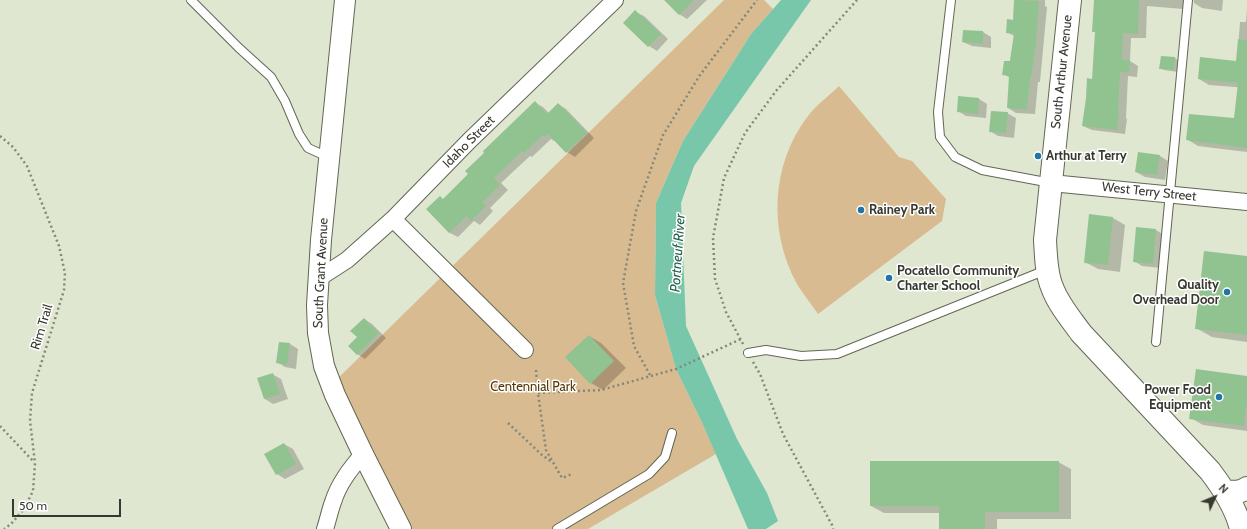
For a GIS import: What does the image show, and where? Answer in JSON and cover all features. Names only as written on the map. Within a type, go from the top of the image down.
[{"type":"main road","name":"South Arthur Avenue","points":[[1070,0],[1045,240],[1048,269],[1052,287],[1065,311],[1081,333],[1210,471],[1224,491],[1239,521],[1241,529]]},
{"type":"main road","points":[[1224,491],[1235,492],[1247,488]]},
{"type":"street","name":"South Grant Avenue","points":[[345,0],[321,240],[317,305],[318,334],[324,366],[335,395],[401,529]]},
{"type":"street","name":"Idaho Street","points":[[319,278],[347,260],[393,219],[600,7],[615,0]]},
{"type":"street","name":"West Terry Street","points":[[1052,183],[1247,202]]},
{"type":"street","points":[[393,219],[525,350]]},
{"type":"street","points":[[325,529],[333,501],[340,486],[349,471],[363,454]]},
{"type":"lane","points":[[191,0],[270,77],[285,101],[299,134],[308,148],[330,157]]},
{"type":"lane","points":[[951,0],[938,112],[940,137],[955,157],[982,170],[1052,183]]},
{"type":"lane","points":[[1156,342],[1188,0]]},
{"type":"lane","points":[[748,353],[766,350],[801,356],[837,354],[1048,269]]},
{"type":"lane","points":[[557,529],[649,474],[665,457],[672,433]]},
{"type":"path","points":[[650,375],[634,346],[623,283],[636,211],[663,135],[700,75],[757,0]]},
{"type":"path","points":[[833,529],[783,434],[760,374],[726,312],[715,279],[713,238],[724,178],[745,133],[776,91],[856,0]]},
{"type":"path","name":"Rim Trail","points":[[0,136],[13,148],[27,166],[59,246],[65,273],[64,290],[32,393],[30,421],[35,463],[33,491],[24,510],[4,529]]},
{"type":"path","points":[[538,393],[601,390],[650,375],[676,369],[741,339]]},
{"type":"path","points":[[536,370],[546,450],[562,478],[572,474]]},
{"type":"path","points":[[508,423],[542,455],[554,464]]},
{"type":"path","points":[[0,426],[35,463]]},
{"type":"green space","name":"Centennial Park","points":[[724,0],[764,0],[773,9],[751,34],[683,141],[656,203],[655,295],[676,369],[716,454],[588,529],[401,529],[331,385]]},
{"type":"green space","name":"Rainey Park","points":[[839,86],[899,157],[912,161],[946,199],[942,221],[818,314],[797,284],[788,264],[781,242],[778,220],[778,198],[781,176],[787,155],[796,135],[811,112]]},
{"type":"water","name":"Portneuf River","points":[[781,0],[811,0],[694,166],[681,203],[686,326],[737,439],[767,493],[778,521],[766,529],[748,529],[704,427],[676,369],[655,295],[656,203],[683,141],[751,34]]},
{"type":"building","points":[[664,0],[694,0],[679,15]]},
{"type":"building","points":[[1014,0],[1039,1],[1036,44],[1030,78],[1027,110],[1007,108],[1009,76],[1002,75],[1004,61],[1010,61],[1014,34],[1006,33],[1007,19],[1013,20]]},
{"type":"building","points":[[1094,0],[1139,0],[1138,34],[1123,33],[1122,60],[1130,60],[1129,73],[1120,72],[1117,130],[1082,126],[1087,78],[1092,79],[1095,32],[1092,32]]},
{"type":"building","points":[[635,10],[661,34],[648,47],[623,23]]},
{"type":"building","points":[[963,30],[983,31],[983,44],[962,42]]},
{"type":"building","points":[[1238,39],[1247,40],[1247,148],[1186,140],[1189,114],[1234,118],[1238,83],[1198,79],[1200,57],[1236,61]]},
{"type":"building","points":[[1161,56],[1175,57],[1174,70],[1159,69]]},
{"type":"building","points":[[958,96],[979,98],[978,114],[957,112]]},
{"type":"building","points":[[535,101],[547,114],[558,103],[587,133],[566,153],[548,134],[545,137],[543,135],[524,153],[522,151],[494,178],[500,185],[482,203],[486,206],[471,221],[467,216],[449,233],[426,209],[440,196],[443,199],[468,174],[465,171],[484,153],[483,151]]},
{"type":"building","points":[[991,111],[1008,112],[1006,133],[989,132]]},
{"type":"building","points":[[1138,152],[1160,155],[1157,175],[1135,172]]},
{"type":"building","points":[[1089,214],[1113,217],[1108,265],[1084,263]]},
{"type":"building","points":[[1136,227],[1156,229],[1153,264],[1133,262]]},
{"type":"building","points":[[1204,251],[1247,256],[1247,335],[1195,329]]},
{"type":"building","points":[[364,318],[379,333],[357,355],[348,346],[357,337],[350,331]]},
{"type":"building","points":[[589,335],[614,361],[590,384],[565,357]]},
{"type":"building","points":[[279,342],[290,343],[287,365],[276,363]]},
{"type":"building","points":[[1196,369],[1247,376],[1247,401],[1244,426],[1189,419]]},
{"type":"building","points":[[273,373],[280,394],[264,399],[257,378]]},
{"type":"building","points":[[284,443],[296,464],[276,475],[264,454]]},
{"type":"building","points":[[870,461],[1059,461],[1059,512],[985,512],[985,529],[939,529],[939,506],[870,506]]},
{"type":"place","name":"Arthur at Terry","points":[[1038,156]]},
{"type":"place","name":"Rainey Park","points":[[861,210]]},
{"type":"place","name":"Pocatello Community Charter School","points":[[889,278]]},
{"type":"place","name":"Quality Overhead Door","points":[[1227,292]]},
{"type":"place","name":"Power Food Equipment","points":[[1219,397]]}]
